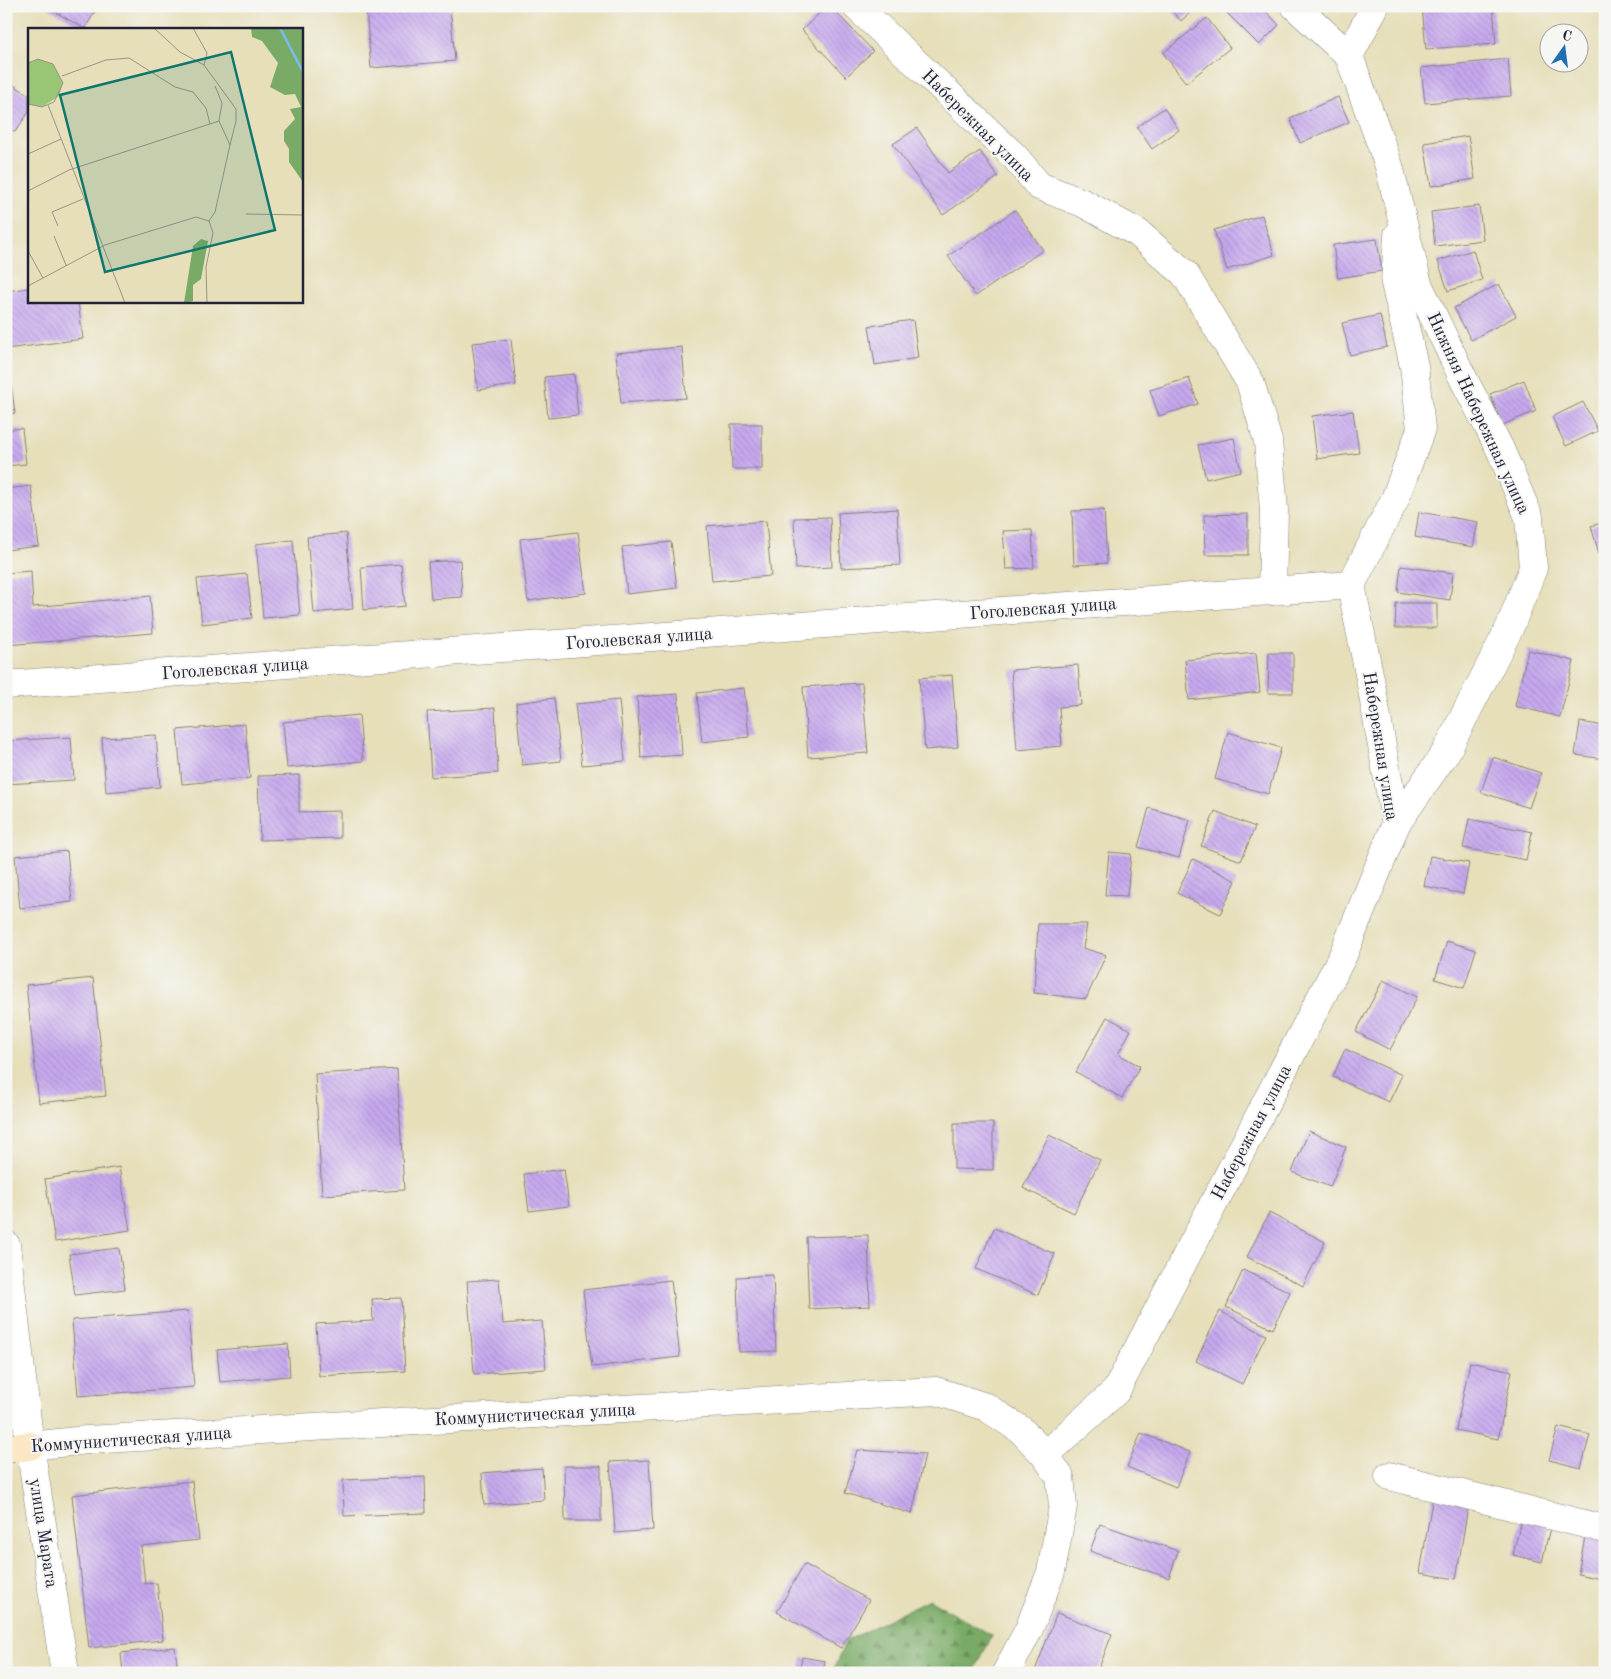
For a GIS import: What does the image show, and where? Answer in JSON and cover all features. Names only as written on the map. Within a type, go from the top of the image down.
[{"type":"street","name":"Набережная улица","points":[[856,6],[1015,156],[1038,186],[1083,202],[1138,233],[1185,274],[1250,382],[1268,441],[1274,510],[1272,591]]},
{"type":"street","name":"Нижняя Набережная улица","points":[[1295,6],[1349,56],[1389,166],[1418,284],[1464,380],[1500,449],[1529,517],[1533,568],[1509,629],[1446,752],[1396,824]]},
{"type":"street","points":[[1349,56],[1375,6]]},
{"type":"street","name":"Нижняя Набережная улица","points":[[1351,586],[1395,499],[1421,429],[1414,366],[1395,282],[1400,212]]},
{"type":"street","name":"Набережная улица","points":[[1045,1455],[1116,1391],[1343,955],[1396,824],[1351,586]]},
{"type":"street","points":[[1272,591],[1351,586]]},
{"type":"street","name":"Гоголевская улица","points":[[6,685],[1272,591]]},
{"type":"street","name":"улица Марата","points":[[6,1245],[18,1448],[65,1673]]},
{"type":"street","name":"Коммунистическая улица","points":[[18,1448],[87,1440],[936,1390],[986,1406],[1021,1430],[1045,1455]]},
{"type":"street","points":[[1006,1673],[1029,1629],[1051,1572],[1063,1506],[1060,1477],[1045,1455]]},
{"type":"street","points":[[1389,1476],[1605,1529]]},
{"type":"green space","points":[[929,1599],[992,1636],[973,1673],[832,1673],[846,1641]]},
{"type":"building","points":[[45,6],[98,6],[86,28]]},
{"type":"building","points":[[417,6],[450,6],[455,61],[371,68],[366,10]]},
{"type":"building","points":[[827,6],[830,6],[873,51],[846,77],[802,30]]},
{"type":"building","points":[[1168,6],[1197,6],[1181,21]]},
{"type":"building","points":[[1223,6],[1261,6],[1279,25],[1259,45],[1222,8]]},
{"type":"building","points":[[1422,6],[1493,6],[1496,44],[1426,49]]},
{"type":"building","points":[[1207,18],[1230,48],[1186,83],[1163,53]]},
{"type":"building","points":[[1508,59],[1511,96],[1425,103],[1421,68]]},
{"type":"building","points":[[6,80],[28,94],[28,113],[15,132],[6,126]]},
{"type":"building","points":[[1338,97],[1349,122],[1300,143],[1290,118]]},
{"type":"building","points":[[1164,108],[1179,130],[1152,149],[1137,127]]},
{"type":"building","points":[[917,128],[948,173],[980,151],[998,177],[943,215],[893,144]]},
{"type":"building","points":[[1468,136],[1475,179],[1431,186],[1424,143]]},
{"type":"building","points":[[1479,206],[1483,240],[1435,246],[1431,212]]},
{"type":"building","points":[[1015,210],[1043,250],[976,296],[948,256]]},
{"type":"building","points":[[1262,215],[1274,255],[1227,270],[1214,230]]},
{"type":"building","points":[[1377,239],[1382,271],[1338,278],[1333,245]]},
{"type":"building","points":[[1473,250],[1482,280],[1448,291],[1438,261]]},
{"type":"building","points":[[1499,284],[1516,316],[1471,340],[1454,308]]},
{"type":"building","points":[[28,288],[28,302],[78,302],[83,339],[6,349],[6,291]]},
{"type":"building","points":[[1380,315],[1387,347],[1350,355],[1342,323]]},
{"type":"building","points":[[913,320],[918,358],[875,365],[869,326]]},
{"type":"building","points":[[511,339],[516,385],[478,390],[472,343]]},
{"type":"building","points":[[682,347],[686,398],[621,403],[616,353]]},
{"type":"building","points":[[8,361],[15,413],[6,415],[6,362]]},
{"type":"building","points":[[574,374],[578,415],[548,418],[544,377]]},
{"type":"building","points":[[1189,378],[1198,404],[1159,416],[1150,390]]},
{"type":"building","points":[[1524,380],[1536,411],[1502,425],[1490,394]]},
{"type":"building","points":[[1583,402],[1598,431],[1566,446],[1552,417]]},
{"type":"building","points":[[1353,411],[1359,453],[1317,459],[1312,416]]},
{"type":"building","points":[[731,424],[762,424],[762,469],[732,469]]},
{"type":"building","points":[[22,428],[26,464],[6,466],[6,430]]},
{"type":"building","points":[[1234,438],[1241,471],[1206,479],[1198,445]]},
{"type":"building","points":[[31,486],[39,546],[6,550],[6,489]]},
{"type":"building","points":[[897,509],[900,565],[841,568],[838,513]]},
{"type":"building","points":[[1104,510],[1107,563],[1074,565],[1072,511]]},
{"type":"building","points":[[1419,512],[1478,522],[1473,547],[1415,537]]},
{"type":"building","points":[[1248,514],[1248,555],[1205,555],[1204,515]]},
{"type":"building","points":[[830,517],[832,567],[796,569],[794,518]]},
{"type":"building","points":[[766,521],[771,576],[712,581],[707,526]]},
{"type":"building","points":[[1605,522],[1605,572],[1604,572],[1591,526]]},
{"type":"building","points":[[1032,530],[1034,568],[1006,569],[1003,531]]},
{"type":"building","points":[[578,532],[586,593],[528,601],[520,539]]},
{"type":"building","points":[[346,533],[353,609],[314,613],[307,537]]},
{"type":"building","points":[[293,540],[300,615],[263,618],[256,544]]},
{"type":"building","points":[[671,542],[677,588],[627,594],[622,547]]},
{"type":"building","points":[[460,560],[462,597],[431,599],[428,562]]},
{"type":"building","points":[[401,564],[405,606],[364,610],[361,567]]},
{"type":"building","points":[[1401,566],[1453,573],[1450,600],[1398,592]]},
{"type":"building","points":[[31,571],[33,607],[150,596],[153,633],[6,645],[6,573]]},
{"type":"building","points":[[247,574],[252,618],[202,624],[197,579]]},
{"type":"building","points":[[1396,603],[1437,603],[1437,628],[1395,628]]},
{"type":"building","points":[[1528,650],[1574,661],[1560,717],[1515,706]]},
{"type":"building","points":[[1256,653],[1260,692],[1189,700],[1185,660]]},
{"type":"building","points":[[1269,653],[1293,653],[1293,693],[1268,693]]},
{"type":"building","points":[[1078,665],[1081,705],[1059,707],[1062,746],[1017,750],[1011,670]]},
{"type":"building","points":[[952,675],[958,747],[925,750],[919,678]]},
{"type":"building","points":[[862,683],[868,753],[808,757],[803,687]]},
{"type":"building","points":[[744,688],[749,737],[702,742],[697,693]]},
{"type":"building","points":[[678,694],[682,755],[641,758],[637,697]]},
{"type":"building","points":[[554,698],[561,761],[522,765],[516,703]]},
{"type":"building","points":[[619,700],[625,761],[582,765],[575,704]]},
{"type":"building","points":[[495,708],[498,773],[431,777],[427,712]]},
{"type":"building","points":[[359,715],[363,761],[287,768],[283,722]]},
{"type":"building","points":[[1580,722],[1605,726],[1605,759],[1575,755]]},
{"type":"building","points":[[245,724],[250,778],[182,784],[177,730]]},
{"type":"building","points":[[1228,732],[1281,748],[1268,794],[1215,779]]},
{"type":"building","points":[[156,735],[160,787],[106,792],[102,738]]},
{"type":"building","points":[[71,737],[74,780],[6,784],[6,741]]},
{"type":"building","points":[[1493,757],[1541,773],[1529,808],[1481,792]]},
{"type":"building","points":[[299,775],[299,812],[340,811],[340,838],[260,840],[258,776]]},
{"type":"building","points":[[1149,808],[1190,820],[1179,858],[1138,847]]},
{"type":"building","points":[[1215,811],[1255,827],[1241,861],[1201,846]]},
{"type":"building","points":[[1469,819],[1532,832],[1526,860],[1463,848]]},
{"type":"building","points":[[67,851],[72,902],[20,908],[15,856]]},
{"type":"building","points":[[1109,852],[1131,854],[1127,896],[1105,895]]},
{"type":"building","points":[[1430,856],[1469,863],[1463,894],[1424,886]]},
{"type":"building","points":[[1193,859],[1236,881],[1220,914],[1177,893]]},
{"type":"building","points":[[1038,924],[1087,924],[1083,948],[1106,955],[1086,999],[1034,993]]},
{"type":"building","points":[[1447,941],[1476,950],[1464,988],[1435,979]]},
{"type":"building","points":[[93,978],[106,1096],[39,1103],[26,985]]},
{"type":"building","points":[[1383,980],[1417,997],[1390,1050],[1356,1032]]},
{"type":"building","points":[[1107,1017],[1131,1030],[1118,1054],[1140,1066],[1122,1098],[1076,1072]]},
{"type":"building","points":[[1345,1049],[1402,1075],[1389,1102],[1333,1077]]},
{"type":"building","points":[[397,1069],[404,1190],[322,1195],[315,1074]]},
{"type":"building","points":[[954,1123],[993,1123],[993,1170],[954,1169]]},
{"type":"building","points":[[1309,1131],[1346,1147],[1330,1187],[1292,1172]]},
{"type":"building","points":[[1049,1135],[1100,1160],[1074,1213],[1023,1188]]},
{"type":"building","points":[[119,1167],[130,1230],[55,1242],[45,1179]]},
{"type":"building","points":[[564,1169],[569,1206],[529,1211],[524,1174]]},
{"type":"building","points":[[1269,1213],[1325,1242],[1303,1286],[1247,1257]]},
{"type":"building","points":[[994,1228],[1055,1254],[1038,1295],[976,1269]]},
{"type":"building","points":[[868,1235],[870,1306],[809,1309],[806,1237]]},
{"type":"building","points":[[119,1248],[125,1289],[75,1295],[69,1254]]},
{"type":"building","points":[[1243,1270],[1290,1292],[1273,1329],[1226,1307]]},
{"type":"building","points":[[773,1275],[776,1351],[739,1352],[737,1277]]},
{"type":"building","points":[[499,1279],[503,1324],[542,1321],[546,1369],[474,1374],[467,1281]]},
{"type":"building","points":[[671,1280],[680,1357],[592,1367],[583,1290]]},
{"type":"building","points":[[401,1298],[405,1371],[319,1376],[316,1324],[373,1321],[372,1299]]},
{"type":"building","points":[[188,1311],[194,1387],[78,1396],[72,1320]]},
{"type":"building","points":[[1220,1311],[1266,1335],[1242,1384],[1196,1361]]},
{"type":"building","points":[[288,1344],[290,1376],[220,1382],[217,1350]]},
{"type":"building","points":[[1470,1362],[1512,1371],[1498,1439],[1456,1430]]},
{"type":"building","points":[[1558,1427],[1590,1435],[1581,1468],[1549,1460]]},
{"type":"building","points":[[1141,1433],[1190,1452],[1176,1487],[1127,1467]]},
{"type":"building","points":[[857,1450],[925,1454],[912,1514],[845,1493]]},
{"type":"building","points":[[649,1460],[653,1530],[615,1533],[610,1462]]},
{"type":"building","points":[[564,1466],[601,1466],[601,1521],[565,1521]]},
{"type":"building","points":[[542,1468],[544,1500],[484,1505],[482,1473]]},
{"type":"building","points":[[425,1477],[426,1513],[344,1516],[343,1480]]},
{"type":"building","points":[[192,1481],[199,1540],[141,1546],[145,1584],[157,1583],[163,1640],[89,1648],[72,1495]]},
{"type":"building","points":[[1433,1495],[1469,1501],[1456,1579],[1420,1573]]},
{"type":"building","points":[[1523,1512],[1552,1519],[1542,1562],[1513,1555]]},
{"type":"building","points":[[1100,1524],[1178,1551],[1169,1578],[1090,1551]]},
{"type":"building","points":[[1587,1526],[1605,1529],[1605,1580],[1578,1574]]},
{"type":"building","points":[[804,1564],[869,1600],[841,1648],[777,1612]]},
{"type":"building","points":[[1057,1613],[1112,1634],[1097,1673],[1034,1673]]},
{"type":"building","points":[[175,1647],[178,1673],[123,1673],[121,1653]]},
{"type":"building","points":[[802,1657],[825,1661],[823,1673],[799,1673]]}]
